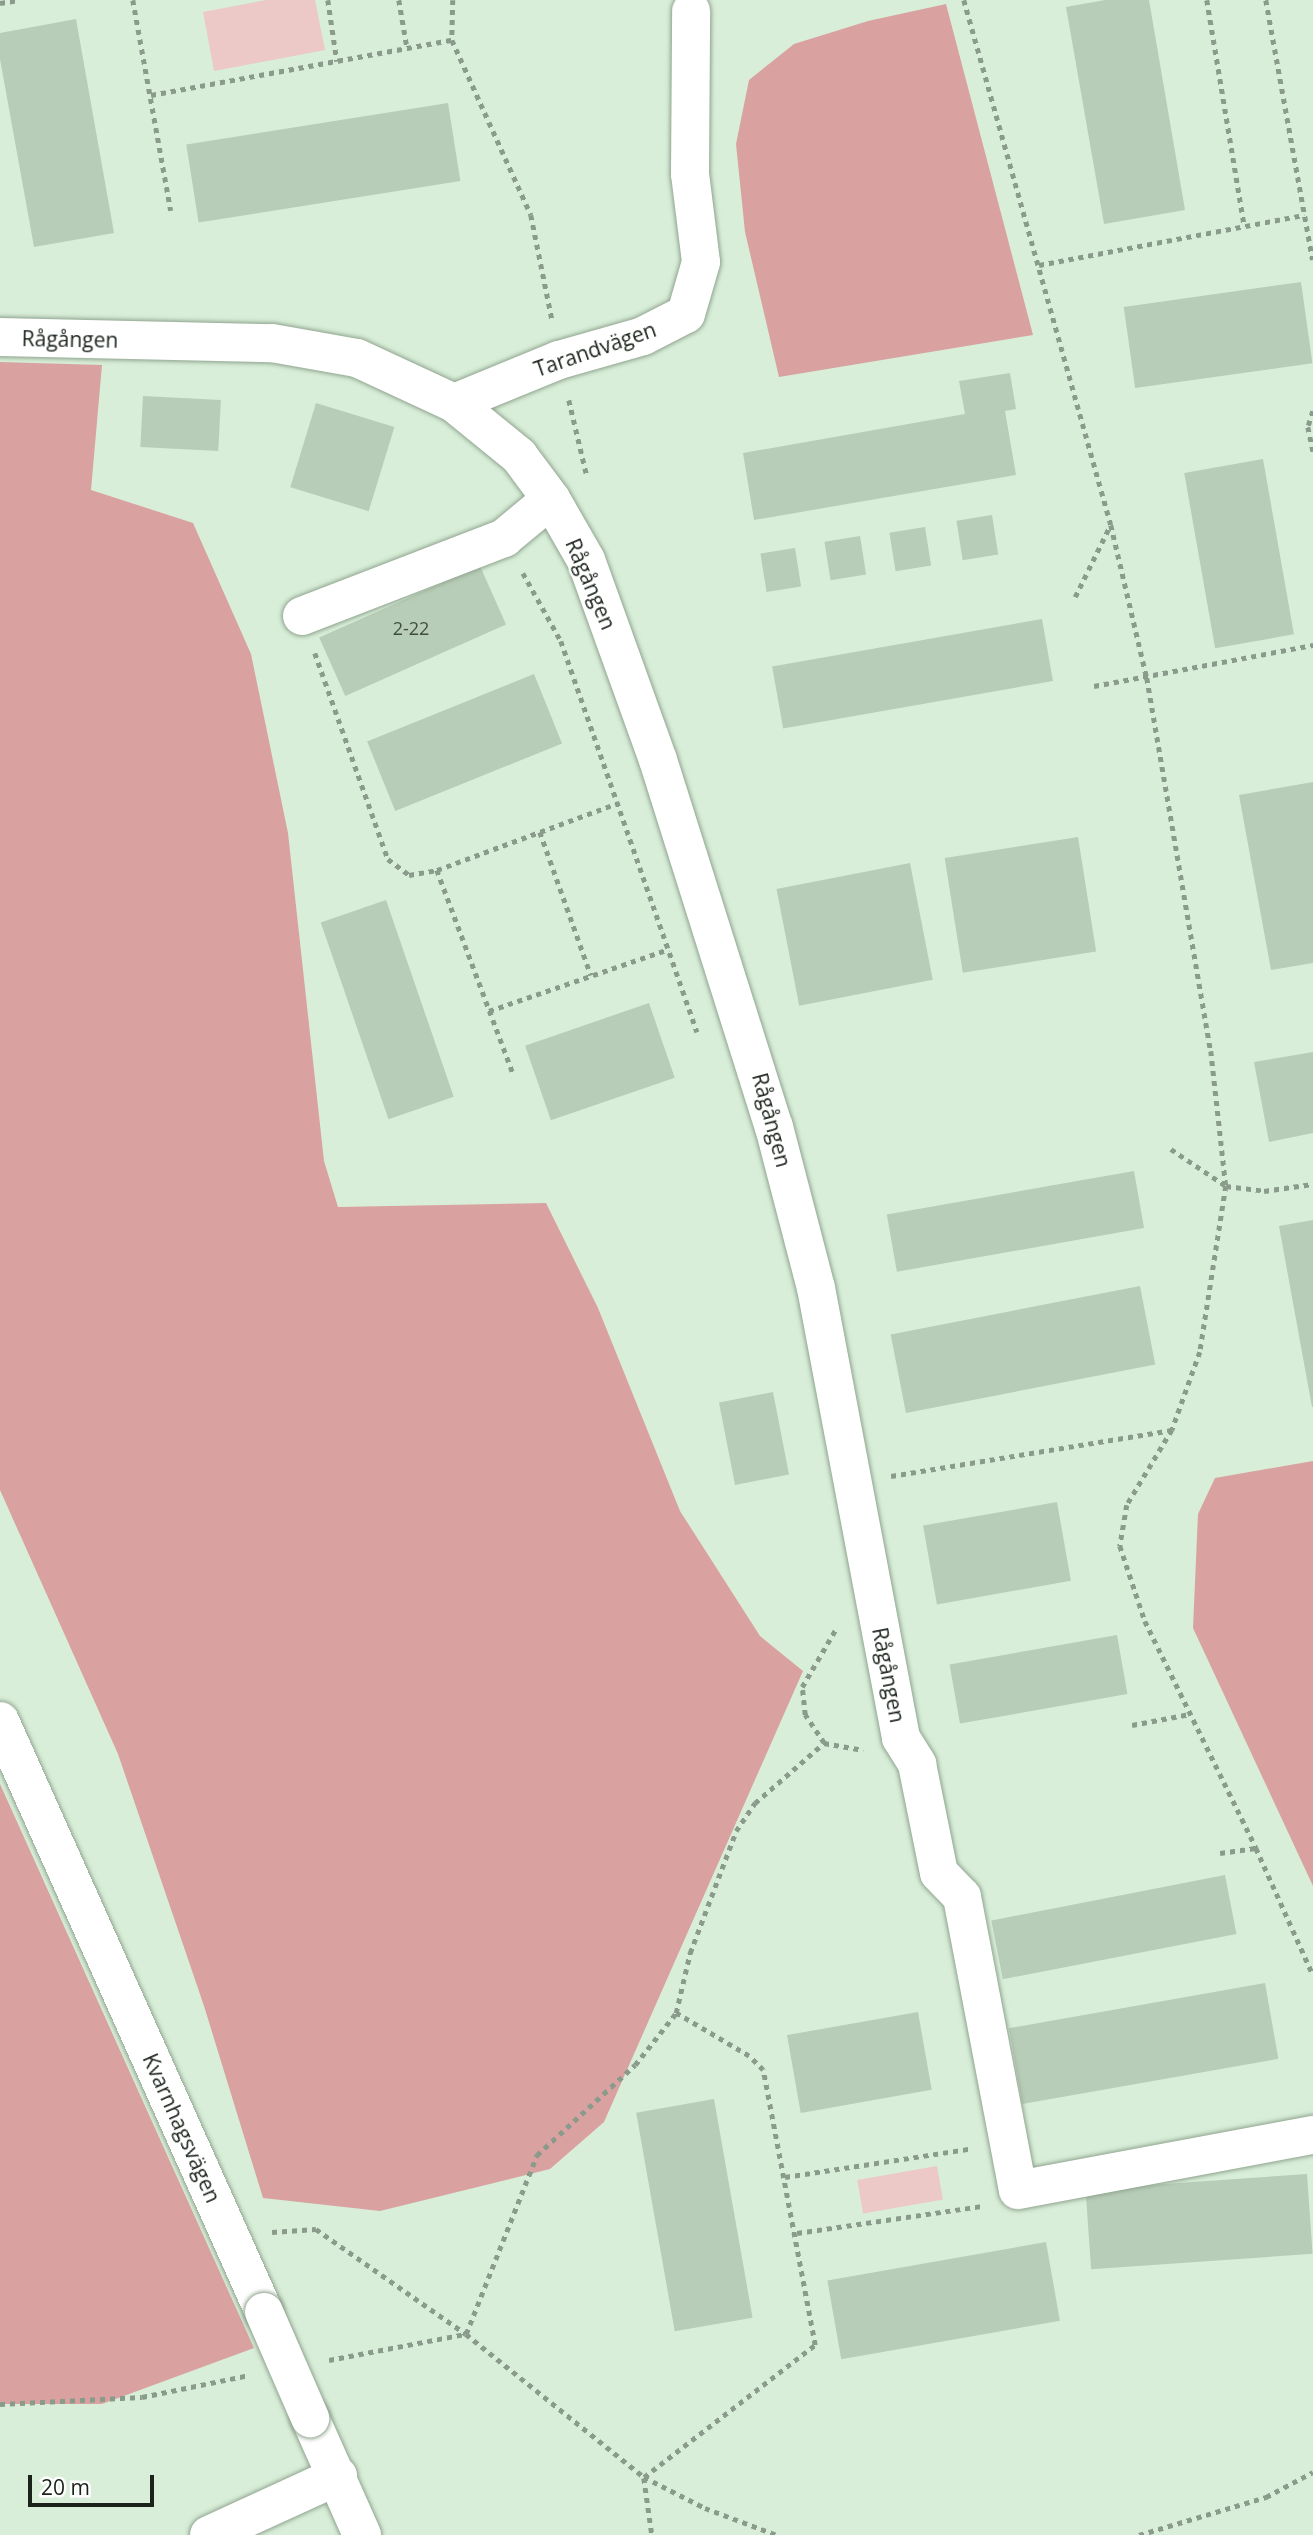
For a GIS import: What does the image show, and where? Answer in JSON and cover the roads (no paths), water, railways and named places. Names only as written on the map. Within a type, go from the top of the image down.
[{"type":"street","name":"Tarandvägen","points":[[454,403],[559,359],[643,336],[687,314],[701,262],[690,174],[691,11]]},
{"type":"street","name":"Rågången","points":[[0,337],[272,344],[357,358],[454,403],[519,456],[551,499],[586,560],[755,1060],[816,1288],[909,1751],[939,1872],[962,1897],[1018,2190],[1313,2135]]},
{"type":"street","points":[[302,616],[504,538],[551,499]]},
{"type":"street","name":"Kvarnhagsvägen","points":[[0,1721],[362,2535]]},
{"type":"street","points":[[209,2535],[338,2476]]}]
